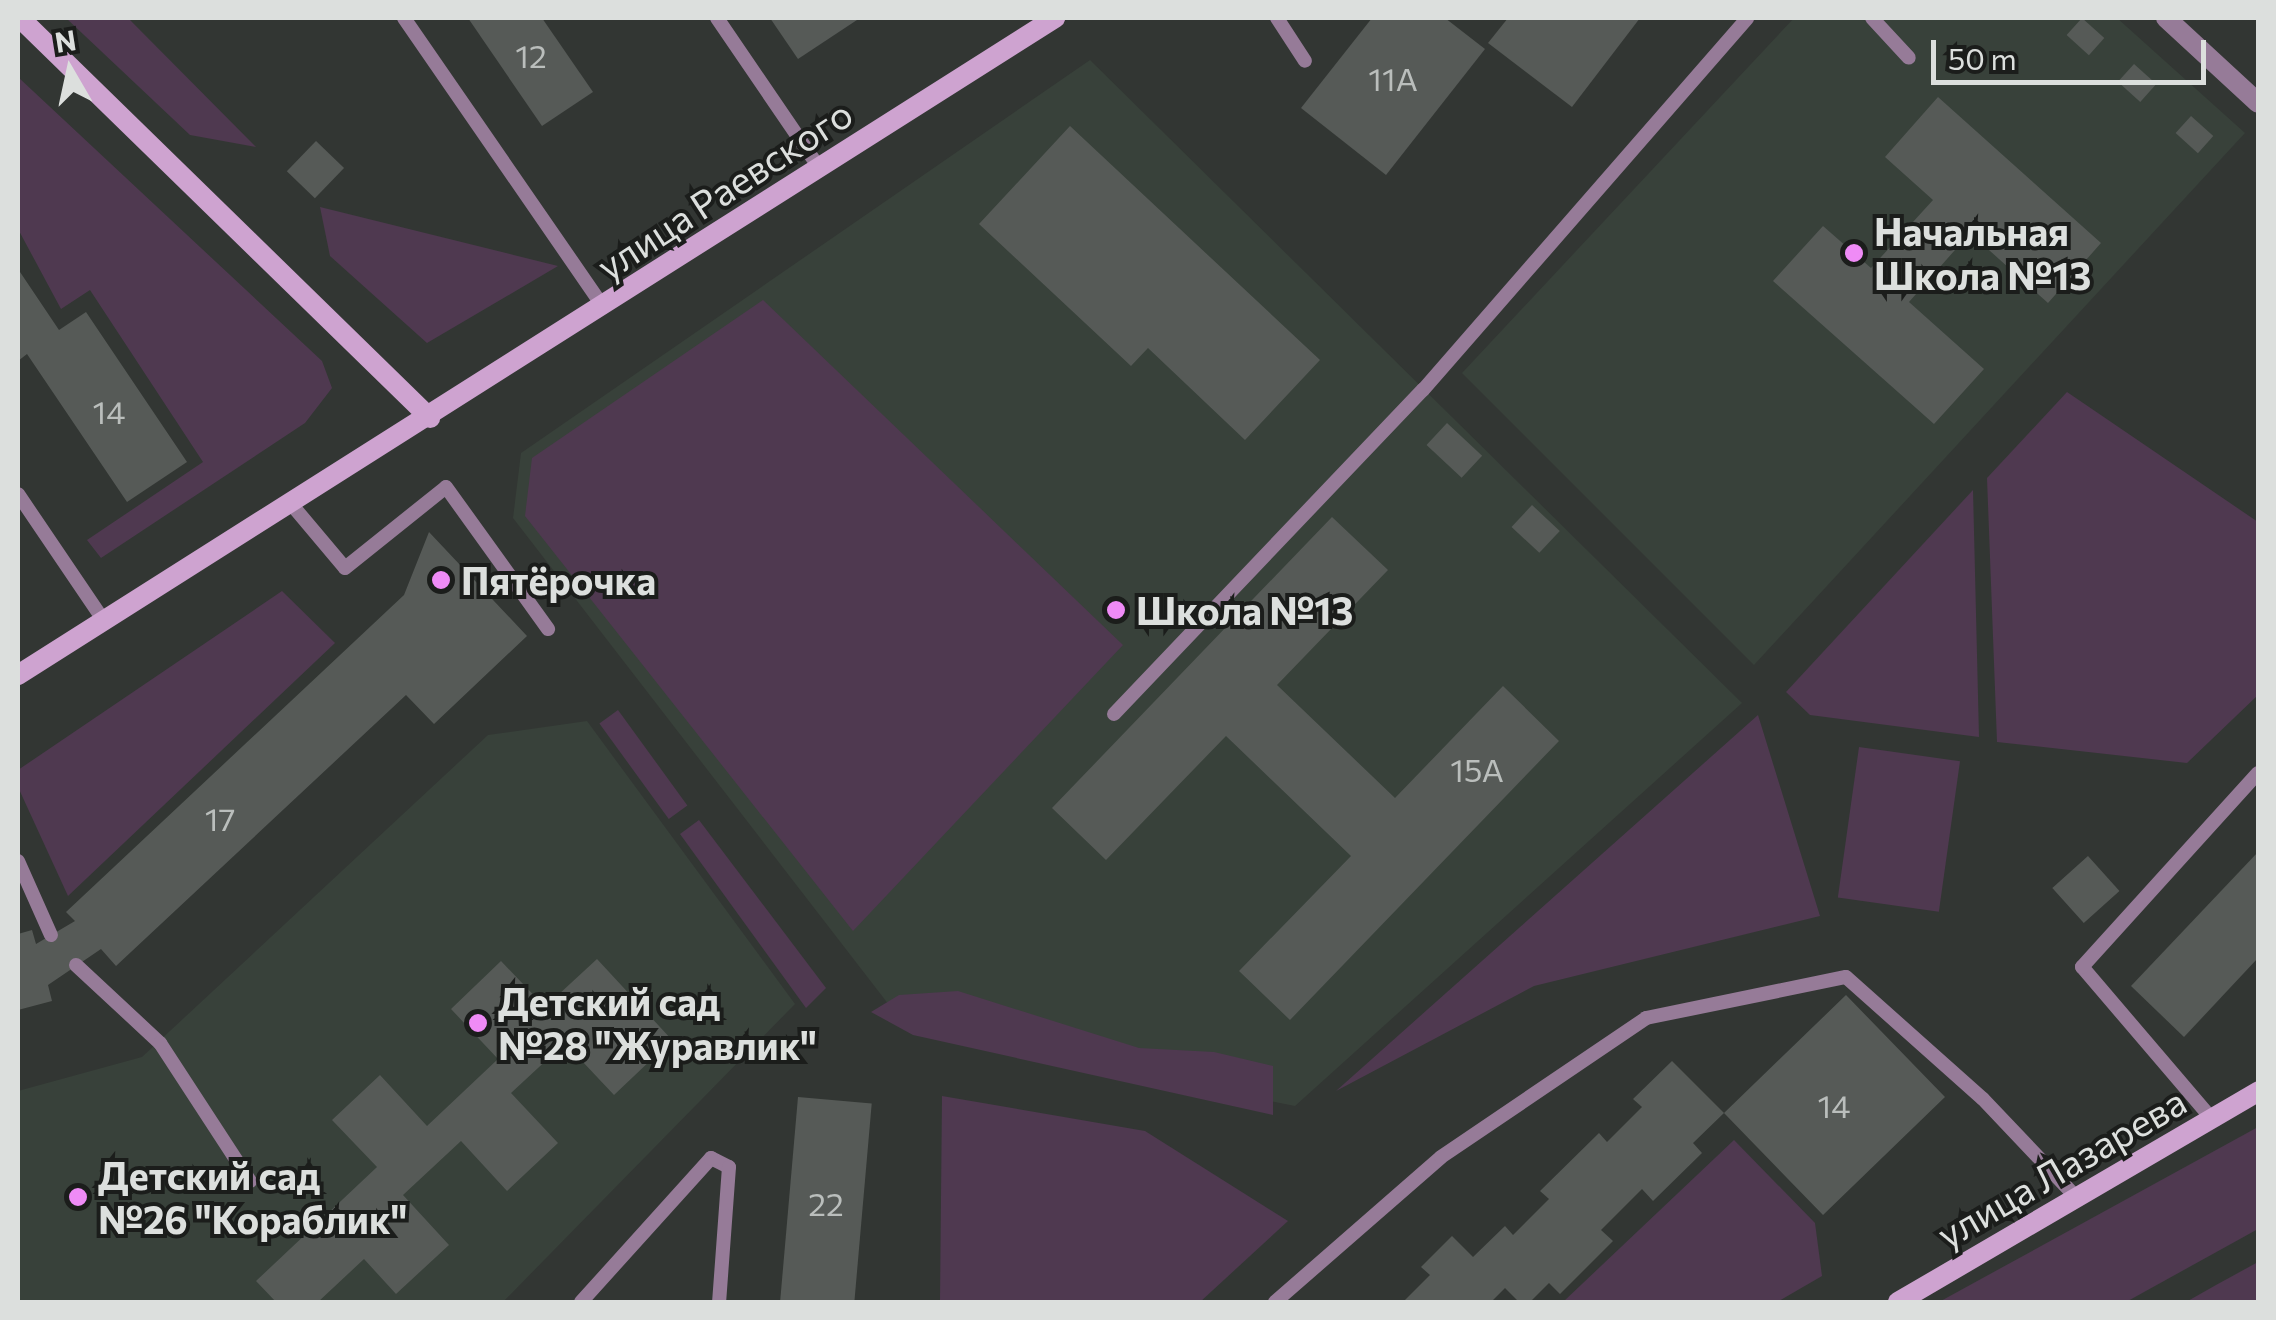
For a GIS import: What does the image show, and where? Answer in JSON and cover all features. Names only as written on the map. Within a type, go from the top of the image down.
[{"type":"main road","points":[[20,18],[430,418]]},
{"type":"main road","name":"улица Раевского","points":[[18,675],[603,308],[820,168],[1031,24],[1055,18]]},
{"type":"main road","name":"улица Лазарева","points":[[1898,1302],[2258,1092]]},
{"type":"street","points":[[2166,18],[2258,103]]},
{"type":"lane","points":[[404,18],[603,308]]},
{"type":"lane","points":[[717,18],[820,168]]},
{"type":"lane","points":[[1278,18],[1305,61]]},
{"type":"lane","points":[[1114,714],[1423,390],[1747,18]]},
{"type":"lane","points":[[1872,18],[1909,58]]},
{"type":"lane","points":[[292,505],[345,568],[446,486],[548,628]]},
{"type":"lane","points":[[18,494],[104,621]]},
{"type":"lane","points":[[2212,1119],[2082,967],[2258,773]]},
{"type":"lane","points":[[18,862],[52,935]]},
{"type":"lane","points":[[76,964],[160,1043],[250,1181]]},
{"type":"lane","points":[[1275,1302],[1441,1157],[1646,1018],[1846,977],[1982,1099],[2077,1198]]},
{"type":"lane","points":[[580,1302],[711,1158],[729,1167],[719,1302]]},
{"type":"shaded area","points":[[66,18],[128,18],[256,147],[190,135]]},
{"type":"shaded area","name":"Начальная Школа №13","points":[[1794,18],[2117,18],[2245,133],[1754,665],[1462,373]]},
{"type":"shaded area","name":"Школа №13","points":[[1090,60],[1742,703],[1295,1106],[906,1027],[513,518],[521,453]]},
{"type":"shaded area","points":[[18,77],[322,361],[332,388],[305,423],[101,558],[87,540],[203,462],[90,290],[61,309],[18,229]]},
{"type":"shaded area","points":[[320,207],[558,266],[427,343],[330,256]]},
{"type":"shaded area","points":[[763,300],[1123,645],[853,931],[525,516],[532,458]]},
{"type":"shaded area","points":[[2067,392],[2258,522],[2258,695],[2187,763],[1997,742],[1987,478]]},
{"type":"shaded area","points":[[1973,490],[1979,737],[1810,715],[1786,692]]},
{"type":"shaded area","points":[[282,591],[335,643],[68,896],[18,787],[18,770]]},
{"type":"shaded area","points":[[618,710],[687,805],[669,819],[599,724]]},
{"type":"shaded area","points":[[1758,715],[1820,916],[1534,986],[1336,1091]]},
{"type":"shaded area","name":"Детский сад №28 \"Журавлик\"","points":[[587,721],[795,1004],[503,1302],[18,1302],[18,1091],[142,1057],[488,735]]},
{"type":"shaded area","points":[[1859,747],[1960,761],[1939,912],[1838,898]]},
{"type":"shaded area","points":[[699,820],[826,988],[806,1008],[680,834]]},
{"type":"shaded area","points":[[958,991],[1139,1048],[1214,1052],[1273,1066],[1273,1115],[913,1035],[871,1012],[899,995]]},
{"type":"shaded area","points":[[942,1096],[1145,1131],[1288,1221],[1200,1302],[940,1302]]},
{"type":"shaded area","points":[[2258,1127],[2258,1229],[2126,1302],[1939,1302]]},
{"type":"shaded area","points":[[1734,1140],[1815,1223],[1822,1276],[1777,1302],[1563,1302]]},
{"type":"shaded area","points":[[2258,1262],[2258,1302],[2186,1302],[2216,1285]]},
{"type":"building","points":[[468,18],[542,18],[593,92],[542,126]]},
{"type":"building","points":[[770,18],[860,18],[798,59]]},
{"type":"building","points":[[1372,18],[1445,18],[1485,49],[1386,175],[1301,108]]},
{"type":"building","points":[[1508,18],[1640,18],[1572,107],[1488,43]]},
{"type":"building","points":[[2082,18],[2104,38],[2089,55],[2067,35]]},
{"type":"building","points":[[2134,64],[2156,84],[2140,102],[2118,82]]},
{"type":"building","points":[[1938,97],[2101,243],[2048,303],[1970,233],[1909,302],[1984,369],[1934,424],[1773,281],[1823,226],[1871,268],[1933,200],[1885,157]]},
{"type":"building","points":[[2191,116],[2213,136],[2198,153],[2176,133]]},
{"type":"building","points":[[1070,126],[1320,360],[1245,440],[1148,348],[1131,366],[979,224]]},
{"type":"building","points":[[316,141],[344,168],[315,198],[287,171]]},
{"type":"building","points":[[18,269],[59,330],[86,312],[187,462],[127,502],[27,354],[18,361]]},
{"type":"building","points":[[1447,423],[1482,456],[1462,478],[1427,445]]},
{"type":"building","points":[[1532,505],[1560,531],[1539,553],[1512,527]]},
{"type":"building","points":[[1332,517],[1388,570],[1277,685],[1395,798],[1503,686],[1559,741],[1290,1020],[1239,971],[1351,856],[1226,736],[1106,860],[1052,808]]},
{"type":"building","points":[[429,532],[527,636],[434,724],[406,695],[116,966],[101,949],[48,985],[52,1001],[18,1010],[18,934],[32,930],[36,944],[75,921],[66,912],[404,595]]},
{"type":"building","points":[[2258,852],[2258,958],[2184,1037],[2131,986]]},
{"type":"building","points":[[2088,856],[2119,891],[2084,923],[2052,888]]},
{"type":"building","points":[[597,959],[672,1040],[614,1095],[565,1043],[511,1093],[558,1143],[507,1191],[461,1141],[403,1195],[449,1245],[396,1294],[364,1259],[318,1302],[276,1302],[256,1281],[377,1167],[332,1120],[380,1075],[427,1126],[498,1059],[451,1009],[501,961],[545,1007]]},
{"type":"building","points":[[1846,995],[1945,1097],[1823,1215],[1724,1113]]},
{"type":"building","points":[[1672,1061],[1724,1113],[1693,1143],[1702,1153],[1653,1201],[1642,1189],[1601,1230],[1613,1241],[1560,1294],[1549,1283],[1530,1302],[1519,1302],[1505,1288],[1491,1302],[1403,1302],[1430,1275],[1421,1267],[1452,1236],[1473,1257],[1505,1226],[1513,1235],[1549,1199],[1540,1191],[1599,1133],[1607,1142],[1642,1107],[1633,1099]]},
{"type":"building","points":[[798,1097],[872,1103],[854,1302],[780,1302]]},
{"type":"place","name":"Начальная Школа №13","points":[[1854,253]]},
{"type":"place","name":"Пятёрочка","points":[[441,580]]},
{"type":"place","name":"Школа №13","points":[[1116,610]]},
{"type":"place","name":"Детский сад №28 \"Журавлик\"","points":[[478,1023]]},
{"type":"place","name":"Детский сад №26 \"Кораблик\"","points":[[78,1197]]}]
